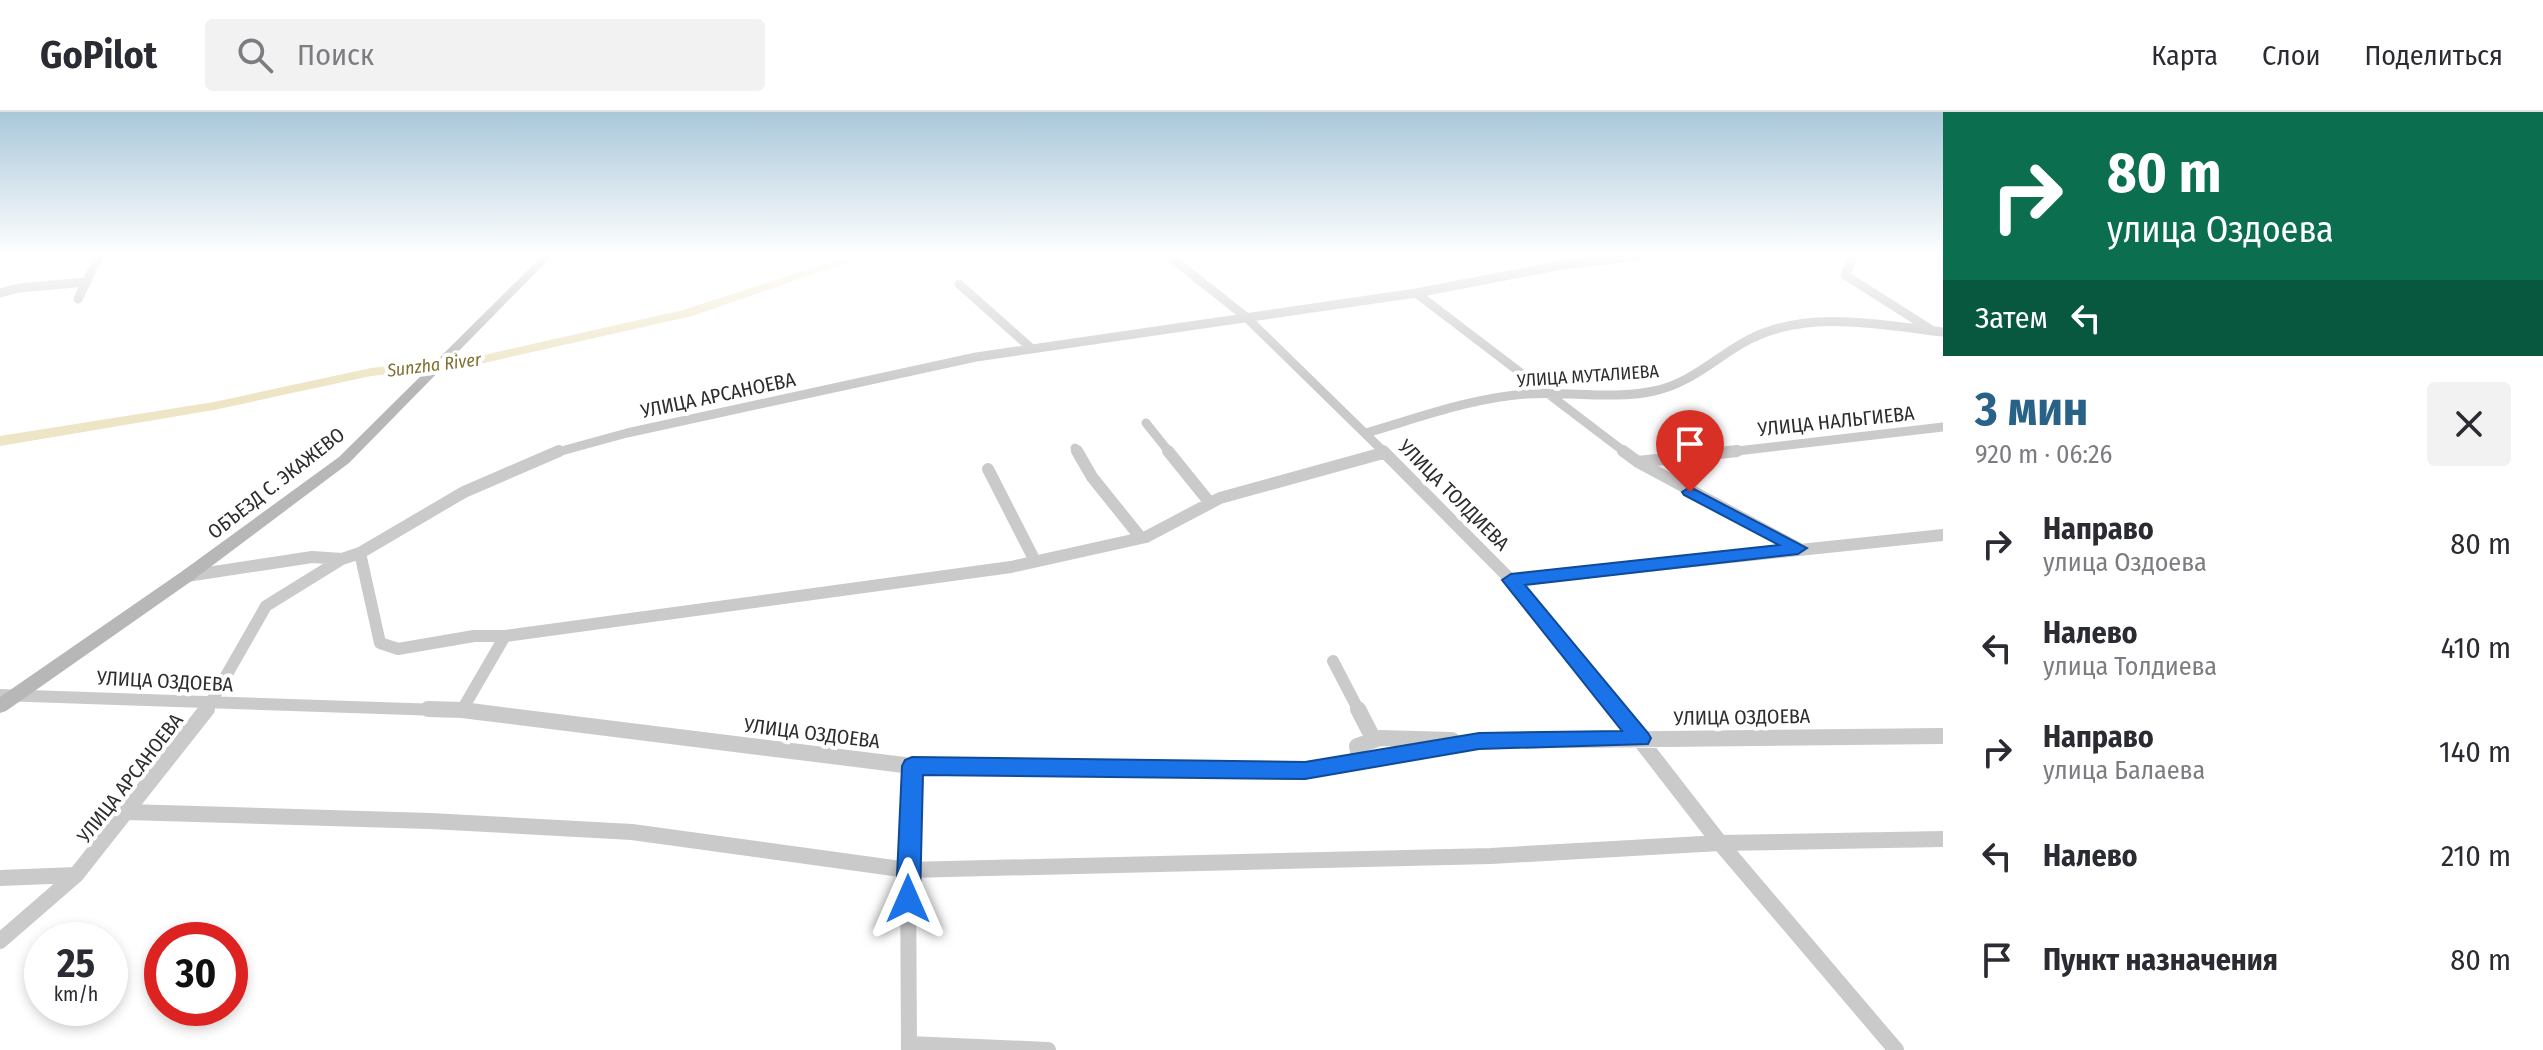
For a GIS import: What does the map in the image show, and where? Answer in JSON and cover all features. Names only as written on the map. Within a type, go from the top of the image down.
[{"type":"main road","name":"ОБЪЕЗД С. ЭКАЖЕВО","points":[[4,699],[187,576],[344,460],[503,300]]},
{"type":"street","points":[[977,300],[1031,348]]},
{"type":"street","name":"УЛИЦА ТОЛДИЕВА","points":[[1224,300],[1366,433],[1511,580],[1640,738],[1720,843],[1896,1050]]},
{"type":"street","name":"УЛИЦА АРСАНОЕВА","points":[[0,941],[76,875],[127,812],[214,700],[266,606],[342,559],[360,553],[464,492],[558,451],[976,357],[1368,300]]},
{"type":"street","points":[[1425,300],[1638,462],[1798,548]]},
{"type":"street","points":[[1885,300],[1940,334]]},
{"type":"street","name":"УЛИЦА МУТАЛИЕВА","points":[[1366,433],[1475,402],[1544,392],[1597,396],[1651,392],[1687,382],[1753,337],[1805,322],[1940,334]]},
{"type":"street","points":[[1146,423],[1210,503]]},
{"type":"street","name":"УЛИЦА НАЛЬГИЕВА","points":[[1638,462],[1943,427]]},
{"type":"street","points":[[1075,448],[1092,477],[1141,538]]},
{"type":"street","points":[[360,553],[380,643],[398,649],[474,636],[505,636],[1035,561],[1141,538],[1210,503],[1383,453]]},
{"type":"street","points":[[988,469],[1035,561]]},
{"type":"street","points":[[1511,580],[1943,535]]},
{"type":"street","points":[[187,576],[312,557],[342,559]]},
{"type":"street","points":[[462,710],[505,636]]},
{"type":"street","points":[[1333,661],[1374,740]]},
{"type":"street","name":"УЛИЦА ОЗДОЕВА","points":[[4,699],[214,700],[237,705],[462,710],[912,766],[1305,771],[1479,741],[1943,736]]},
{"type":"street","points":[[1360,761],[1357,746],[1374,740],[1479,741]]},
{"type":"street","points":[[912,766],[908,870],[909,1047],[1048,1050]]},
{"type":"street","points":[[127,812],[430,821],[632,832],[908,870],[1491,856],[1720,843],[1943,839]]},
{"type":"street","points":[[0,878],[76,875]]},
{"type":"waterway","name":"Sunzha River","points":[[0,441],[214,406],[371,372],[484,359],[687,313],[727,300]]},
{"type":"route","points":[[908,899],[912,766],[1305,771],[1479,741],[1640,738],[1511,580],[1798,548],[1690,492]]}]
